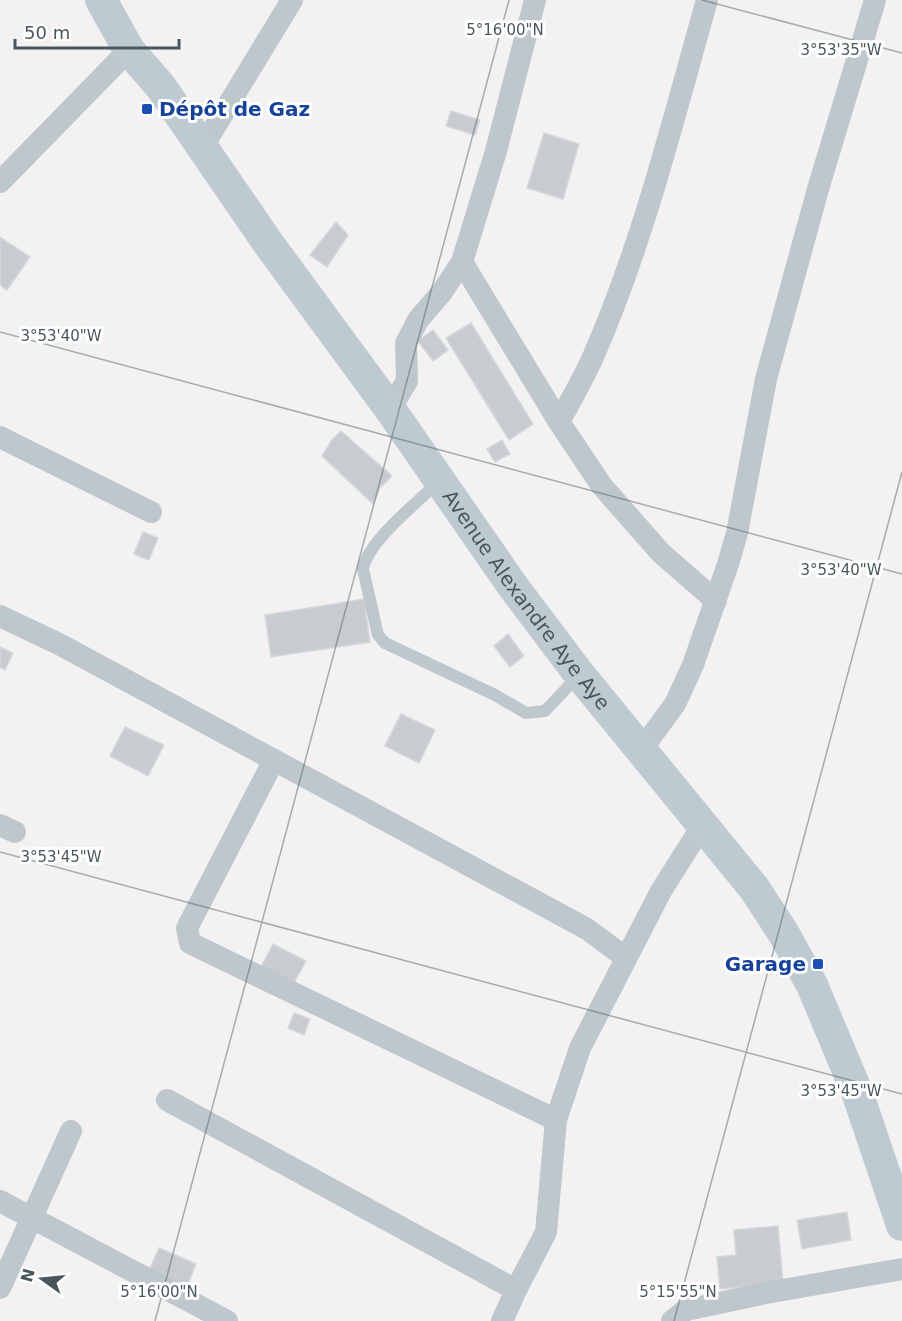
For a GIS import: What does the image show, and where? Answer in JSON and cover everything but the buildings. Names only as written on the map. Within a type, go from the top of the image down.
[{"type":"street","name":"Avenue Alexandre Aye Aye","points":[[101,0],[129,50],[160,87],[268,243],[390,409],[512,585],[579,674],[754,888],[784,934],[812,985],[861,1102],[902,1224]]},
{"type":"street","points":[[202,148],[292,0]]},
{"type":"street","points":[[390,409],[406,381],[406,343],[418,320],[442,292],[462,262],[496,151],[535,0]]},
{"type":"street","points":[[560,422],[593,358],[621,286],[658,173],[706,0]]},
{"type":"street","points":[[642,749],[675,704],[693,665],[716,601],[737,533],[766,379],[818,189],[875,0]]},
{"type":"street","points":[[0,182],[129,50]]},
{"type":"street","points":[[462,262],[560,422],[609,495],[661,553],[716,601]]},
{"type":"street","points":[[0,437],[151,512]]},
{"type":"street","points":[[0,616],[59,644],[587,929],[626,958]]},
{"type":"street","points":[[274,760],[187,928],[190,942],[556,1120]]},
{"type":"street","points":[[502,1321],[546,1232],[556,1120],[580,1048],[661,891],[702,826]]},
{"type":"street","points":[[167,1100],[516,1290]]},
{"type":"street","points":[[0,1288],[71,1131]]},
{"type":"street","points":[[0,1202],[227,1321]]},
{"type":"street","points":[[672,1321],[686,1310],[902,1269]]},
{"type":"lane","points":[[440,481],[377,541],[365,559],[363,569],[378,635],[385,643],[495,695],[526,713],[545,711],[579,674]]},
{"type":"place","name":"Dépôt de Gaz","points":[[147,109]]},
{"type":"place","name":"Garage","points":[[818,964]]}]
